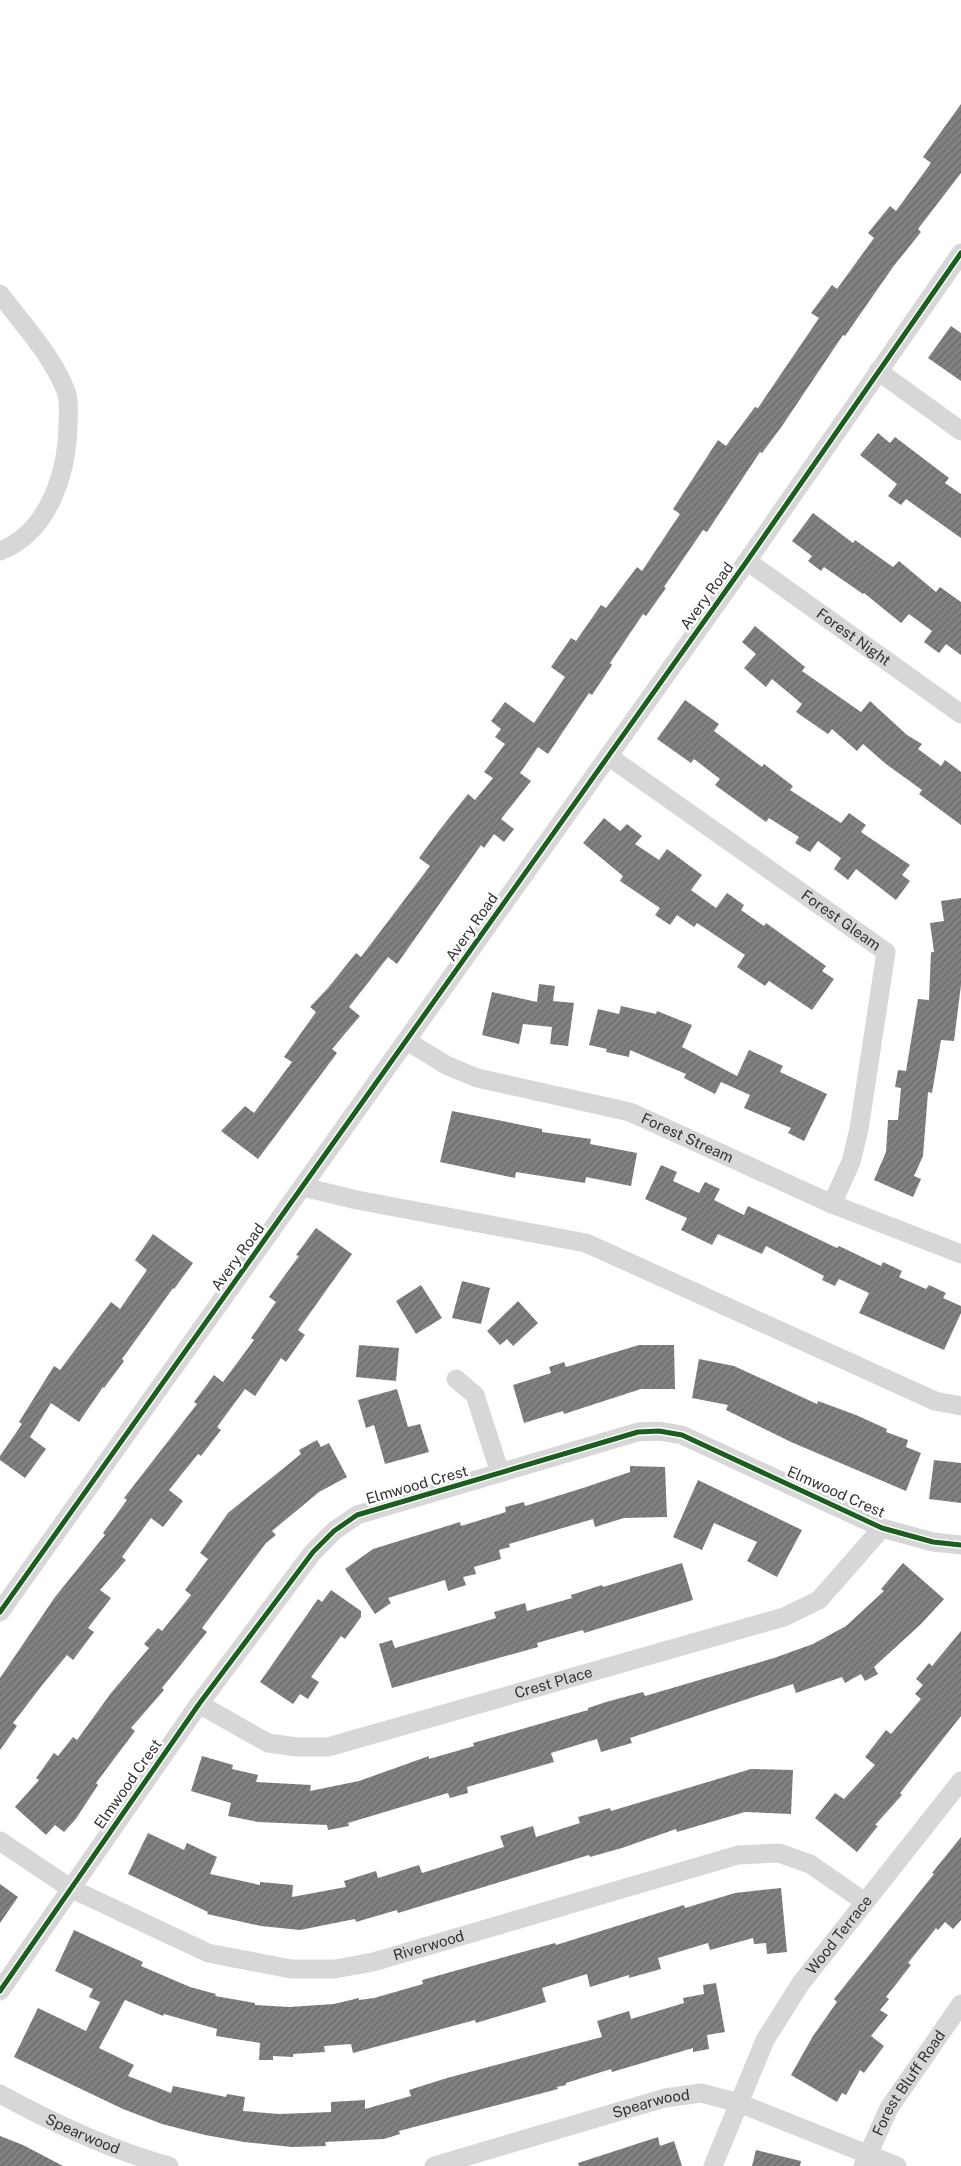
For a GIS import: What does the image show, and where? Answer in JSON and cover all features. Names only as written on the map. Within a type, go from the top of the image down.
[{"type":"street","name":"Avery Road","points":[[0,1612],[747,561],[961,253]]},
{"type":"street","points":[[0,294],[39,342],[66,393],[68,432],[66,454],[60,478],[49,503],[28,535],[12,546],[0,551]]},
{"type":"street","points":[[878,371],[961,431]]},
{"type":"street","name":"Forest Night","points":[[747,561],[961,714]]},
{"type":"street","name":"Forest Gleam","points":[[608,756],[886,952],[859,1129],[851,1162],[832,1204]]},
{"type":"street","name":"Forest Stream","points":[[407,1041],[446,1065],[477,1078],[630,1112],[832,1204],[961,1254]]},
{"type":"street","points":[[303,1187],[356,1200],[586,1243],[927,1398],[961,1406]]},
{"type":"street","points":[[456,1379],[475,1395],[500,1473]]},
{"type":"street","name":"Elmwood Crest","points":[[0,1991],[199,1704],[313,1552],[334,1531],[357,1515],[638,1432],[660,1431],[682,1435],[882,1528],[933,1542],[961,1545]]},
{"type":"street","name":"Crest Place","points":[[199,1704],[268,1743],[297,1747],[328,1747],[784,1618],[819,1600],[882,1528]]},
{"type":"street","name":"Wood Terrace","points":[[713,2166],[765,2040],[801,1983],[961,1781]]},
{"type":"street","name":"Riverwood","points":[[0,1841],[70,1888],[208,1953],[291,1969],[335,1969],[373,1962],[738,1855],[779,1853],[810,1864],[865,1902]]},
{"type":"street","name":"Forest Bluff Road","points":[[865,2160],[889,2108],[961,2004]]},
{"type":"street","name":"Spearwood","points":[[0,2094],[25,2108],[134,2156],[169,2166]]},
{"type":"street","name":"Spearwood","points":[[434,2166],[665,2098],[701,2094],[739,2103],[865,2160],[897,2166]]},
{"type":"building","points":[[961,104],[961,173],[918,229],[921,232],[893,267],[845,336],[843,335],[782,426],[762,453],[760,452],[707,532],[703,530],[646,616],[643,614],[610,663],[612,665],[592,695],[589,693],[548,754],[538,747],[520,773],[531,781],[501,819],[514,829],[504,842],[494,834],[484,848],[481,845],[397,964],[388,957],[349,1007],[360,1016],[332,1049],[337,1053],[258,1159],[221,1131],[245,1106],[254,1113],[292,1062],[284,1057],[316,1012],[310,1007],[356,953],[361,957],[430,866],[419,858],[468,794],[475,800],[493,778],[484,772],[505,744],[495,737],[501,729],[491,721],[505,702],[534,723],[565,677],[551,667],[571,638],[576,641],[601,605],[606,608],[637,567],[642,571],[680,514],[673,509],[718,440],[726,446],[755,407],[758,408],[819,318],[811,313],[832,285],[837,289],[874,238],[868,233],[890,206],[896,211],[931,163],[923,157]]},
{"type":"building","points":[[951,326],[961,333],[961,381],[928,358]]},
{"type":"building","points":[[878,433],[890,443],[895,437],[949,478],[945,483],[961,494],[961,538],[906,499],[901,505],[888,496],[897,484],[860,455]]},
{"type":"building","points":[[813,513],[853,543],[855,540],[893,567],[899,561],[936,592],[940,587],[961,602],[961,655],[946,644],[939,653],[924,642],[932,631],[909,614],[901,623],[864,593],[824,567],[821,571],[808,561],[812,556],[792,541]]},
{"type":"building","points":[[755,626],[805,667],[802,671],[861,712],[870,701],[907,735],[922,744],[918,749],[941,766],[945,760],[961,772],[961,825],[919,794],[922,790],[886,764],[863,744],[857,751],[832,729],[828,734],[796,712],[802,704],[772,679],[766,687],[744,668],[756,654],[742,642]]},
{"type":"building","points":[[685,700],[719,724],[714,731],[762,767],[764,764],[793,786],[790,790],[841,823],[849,813],[866,825],[861,832],[910,865],[902,875],[910,881],[896,900],[856,869],[848,880],[834,869],[841,858],[818,841],[810,852],[795,843],[799,837],[769,818],[766,822],[715,785],[720,779],[694,759],[691,763],[657,739]]},
{"type":"building","points":[[604,818],[620,831],[627,824],[642,836],[635,844],[659,860],[667,849],[702,875],[691,890],[716,908],[727,893],[744,905],[741,910],[764,926],[766,923],[826,966],[822,971],[834,979],[812,1010],[769,981],[765,986],[737,967],[745,955],[697,923],[694,927],[677,915],[670,925],[655,915],[660,908],[620,881],[623,876],[583,843]]},
{"type":"building","points":[[961,898],[961,985],[954,1041],[941,1040],[932,1093],[928,1092],[923,1156],[914,1176],[921,1179],[913,1197],[874,1180],[886,1152],[888,1120],[898,1120],[901,1088],[895,1087],[898,1070],[906,1071],[918,999],[929,1000],[931,952],[934,952],[930,923],[944,921],[941,901]]},
{"type":"building","points":[[539,984],[555,986],[553,1001],[574,1003],[568,1046],[550,1044],[552,1027],[523,1024],[519,1044],[482,1035],[492,992],[537,1002]]},
{"type":"building","points":[[621,1006],[656,1014],[657,1011],[692,1025],[682,1047],[737,1076],[749,1050],[783,1066],[780,1072],[827,1094],[804,1141],[788,1133],[791,1128],[744,1108],[750,1095],[721,1082],[715,1094],[684,1078],[686,1074],[630,1050],[629,1057],[606,1052],[607,1049],[589,1045],[598,1009],[619,1014]]},
{"type":"building","points":[[452,1111],[542,1129],[542,1132],[591,1139],[590,1144],[637,1153],[631,1186],[586,1177],[585,1183],[516,1172],[515,1178],[440,1162]]},
{"type":"building","points":[[661,1165],[677,1172],[673,1181],[699,1193],[705,1182],[720,1189],[714,1200],[744,1215],[748,1206],[837,1248],[839,1246],[881,1266],[883,1262],[902,1271],[899,1277],[926,1289],[929,1285],[946,1293],[943,1298],[961,1306],[961,1313],[944,1350],[859,1313],[869,1293],[839,1279],[835,1286],[822,1280],[824,1276],[766,1246],[762,1254],[718,1234],[712,1245],[681,1230],[687,1218],[645,1199]]},
{"type":"building","points":[[316,1228],[352,1254],[298,1330],[305,1335],[286,1362],[281,1358],[255,1396],[245,1389],[217,1427],[221,1430],[201,1456],[198,1454],[169,1490],[183,1501],[163,1527],[151,1518],[122,1557],[126,1560],[100,1590],[111,1598],[88,1628],[94,1632],[73,1660],[67,1655],[43,1684],[13,1723],[17,1726],[0,1750],[0,1678],[55,1597],[105,1535],[103,1533],[127,1500],[124,1498],[197,1404],[194,1402],[214,1375],[223,1382],[254,1340],[251,1338],[276,1302],[269,1297],[299,1256],[296,1255]]},
{"type":"building","points":[[153,1234],[193,1263],[122,1359],[124,1361],[79,1422],[51,1403],[30,1437],[46,1449],[25,1478],[0,1460],[0,1456],[22,1424],[19,1422],[54,1366],[60,1370],[111,1302],[120,1309],[147,1270],[135,1260]]},
{"type":"building","points":[[462,1281],[490,1288],[481,1324],[452,1318]]},
{"type":"building","points":[[421,1285],[442,1318],[416,1334],[396,1301]]},
{"type":"building","points":[[518,1301],[538,1323],[513,1346],[507,1339],[500,1345],[487,1331]]},
{"type":"building","points":[[359,1345],[399,1348],[396,1381],[356,1377]]},
{"type":"building","points":[[639,1345],[674,1345],[675,1389],[641,1389],[564,1414],[563,1411],[524,1423],[513,1385],[551,1373],[549,1367],[564,1362],[566,1367]]},
{"type":"building","points":[[699,1359],[734,1366],[817,1404],[818,1401],[856,1415],[887,1429],[886,1432],[908,1440],[906,1447],[921,1453],[906,1491],[791,1442],[726,1410],[728,1405],[692,1398]]},
{"type":"building","points":[[397,1389],[408,1427],[420,1424],[429,1452],[385,1464],[374,1425],[366,1428],[358,1400]]},
{"type":"building","points":[[317,1440],[321,1447],[329,1443],[347,1477],[319,1492],[272,1531],[276,1535],[266,1543],[202,1628],[207,1632],[162,1688],[164,1690],[131,1728],[135,1731],[96,1783],[98,1785],[75,1820],[64,1832],[55,1825],[46,1835],[15,1807],[39,1780],[36,1778],[54,1753],[58,1756],[73,1737],[77,1740],[111,1693],[149,1648],[144,1644],[158,1628],[162,1631],[191,1595],[185,1590],[208,1559],[200,1553],[228,1513],[301,1454],[299,1450]]},
{"type":"building","points":[[934,1460],[961,1463],[961,1503],[929,1499]]},
{"type":"building","points":[[630,1466],[665,1467],[667,1517],[624,1518],[595,1527],[593,1519],[509,1544],[510,1547],[499,1550],[501,1559],[474,1567],[476,1574],[463,1577],[466,1585],[448,1591],[445,1580],[388,1598],[391,1603],[375,1614],[345,1569],[373,1549],[460,1522],[461,1526],[506,1512],[505,1507],[524,1502],[525,1506],[583,1488],[630,1472]]},
{"type":"building","points":[[698,1480],[802,1530],[777,1577],[747,1561],[757,1542],[714,1523],[702,1550],[673,1537]]},
{"type":"building","points":[[682,1563],[693,1600],[584,1633],[583,1630],[537,1643],[538,1647],[392,1688],[379,1644],[392,1640],[395,1648],[496,1618],[494,1612],[525,1603],[527,1611],[572,1598],[571,1595],[602,1585],[603,1587]]},
{"type":"building","points":[[903,1563],[944,1599],[921,1624],[874,1667],[878,1674],[865,1681],[861,1674],[845,1683],[842,1677],[796,1693],[793,1684],[630,1738],[632,1743],[601,1752],[597,1739],[551,1753],[554,1762],[467,1787],[468,1793],[450,1798],[448,1793],[348,1823],[349,1826],[328,1830],[327,1825],[258,1822],[228,1816],[231,1803],[191,1791],[202,1756],[233,1765],[232,1769],[258,1775],[256,1782],[311,1785],[310,1791],[359,1781],[429,1756],[429,1759],[474,1746],[473,1743],[588,1710],[588,1708],[606,1702],[643,1692],[645,1696],[774,1658],[813,1644],[846,1626],[884,1591],[881,1589]]},
{"type":"building","points":[[331,1590],[361,1611],[361,1617],[345,1639],[341,1636],[311,1677],[319,1682],[308,1699],[300,1694],[293,1704],[260,1682],[318,1599],[322,1602]]},
{"type":"building","points":[[961,1631],[961,1716],[900,1793],[902,1795],[875,1825],[878,1826],[857,1852],[815,1818],[835,1793],[844,1799],[875,1765],[865,1757],[886,1730],[891,1734],[921,1699],[915,1694],[923,1685],[916,1679],[929,1663],[932,1666]]},
{"type":"building","points":[[751,1769],[793,1770],[791,1814],[745,1812],[677,1832],[676,1829],[622,1848],[590,1857],[589,1855],[398,1913],[397,1910],[356,1922],[355,1919],[300,1930],[261,1926],[207,1914],[208,1912],[128,1874],[148,1833],[184,1850],[187,1843],[217,1857],[210,1874],[260,1885],[260,1882],[293,1885],[292,1897],[346,1887],[344,1881],[376,1871],[378,1878],[419,1865],[422,1873],[504,1847],[500,1836],[533,1826],[536,1837],[580,1823],[578,1817],[610,1808],[611,1811]]},
{"type":"building","points":[[961,1837],[961,1920],[953,1929],[945,1922],[938,1930],[936,1928],[908,1963],[911,1965],[886,1997],[889,1999],[880,2010],[888,2015],[871,2036],[884,2046],[864,2073],[860,2070],[846,2095],[842,2093],[837,2102],[791,2075],[813,2036],[837,2002],[834,1999],[934,1874],[932,1873]]},
{"type":"building","points":[[0,1884],[18,1897],[0,1923]]},
{"type":"building","points":[[781,1888],[787,1952],[767,1954],[766,1943],[754,1944],[753,1938],[710,1950],[708,1943],[658,1958],[661,1969],[629,1978],[629,1975],[590,1987],[587,1974],[542,1988],[546,2002],[476,2023],[475,2020],[353,2053],[351,2044],[324,2046],[325,2052],[293,2054],[293,2057],[273,2056],[273,2060],[259,2060],[260,2043],[216,2036],[217,2029],[164,2014],[163,2016],[125,2000],[99,2048],[134,2065],[128,2076],[171,2093],[173,2086],[226,2097],[227,2094],[245,2097],[243,2111],[279,2114],[331,2112],[331,2102],[365,2100],[365,2109],[411,2096],[409,2090],[447,2078],[602,2037],[597,2021],[629,2011],[631,2019],[684,2003],[683,1998],[704,1994],[703,1985],[716,1983],[725,2032],[707,2035],[709,2049],[693,2052],[693,2048],[612,2072],[611,2069],[566,2083],[566,2085],[557,2087],[558,2089],[399,2131],[400,2134],[384,2139],[325,2142],[326,2146],[292,2147],[244,2142],[205,2135],[162,2124],[123,2109],[14,2057],[38,2008],[86,2031],[100,2002],[89,1997],[93,1989],[55,1971],[74,1930],[143,1962],[141,1966],[190,1987],[216,1994],[215,1996],[255,2003],[255,2005],[289,2007],[334,2004],[359,1998],[359,2000],[374,1998],[423,1984],[422,1980],[555,1943],[556,1945],[684,1905],[685,1908],[735,1893]]},
{"type":"building","points":[[0,2136],[23,2145],[63,2166],[0,2166]]},
{"type":"building","points":[[658,2137],[660,2146],[674,2141],[682,2166],[579,2166],[578,2163]]},
{"type":"building","points":[[756,2150],[801,2161],[800,2166],[752,2166]]},
{"type":"cycle path","points":[[0,1612],[747,561],[961,253]]},
{"type":"cycle path","points":[[0,1991],[199,1704],[313,1552],[334,1531],[357,1515],[638,1432],[659,1431],[682,1435],[882,1528],[933,1542],[961,1545]]}]
